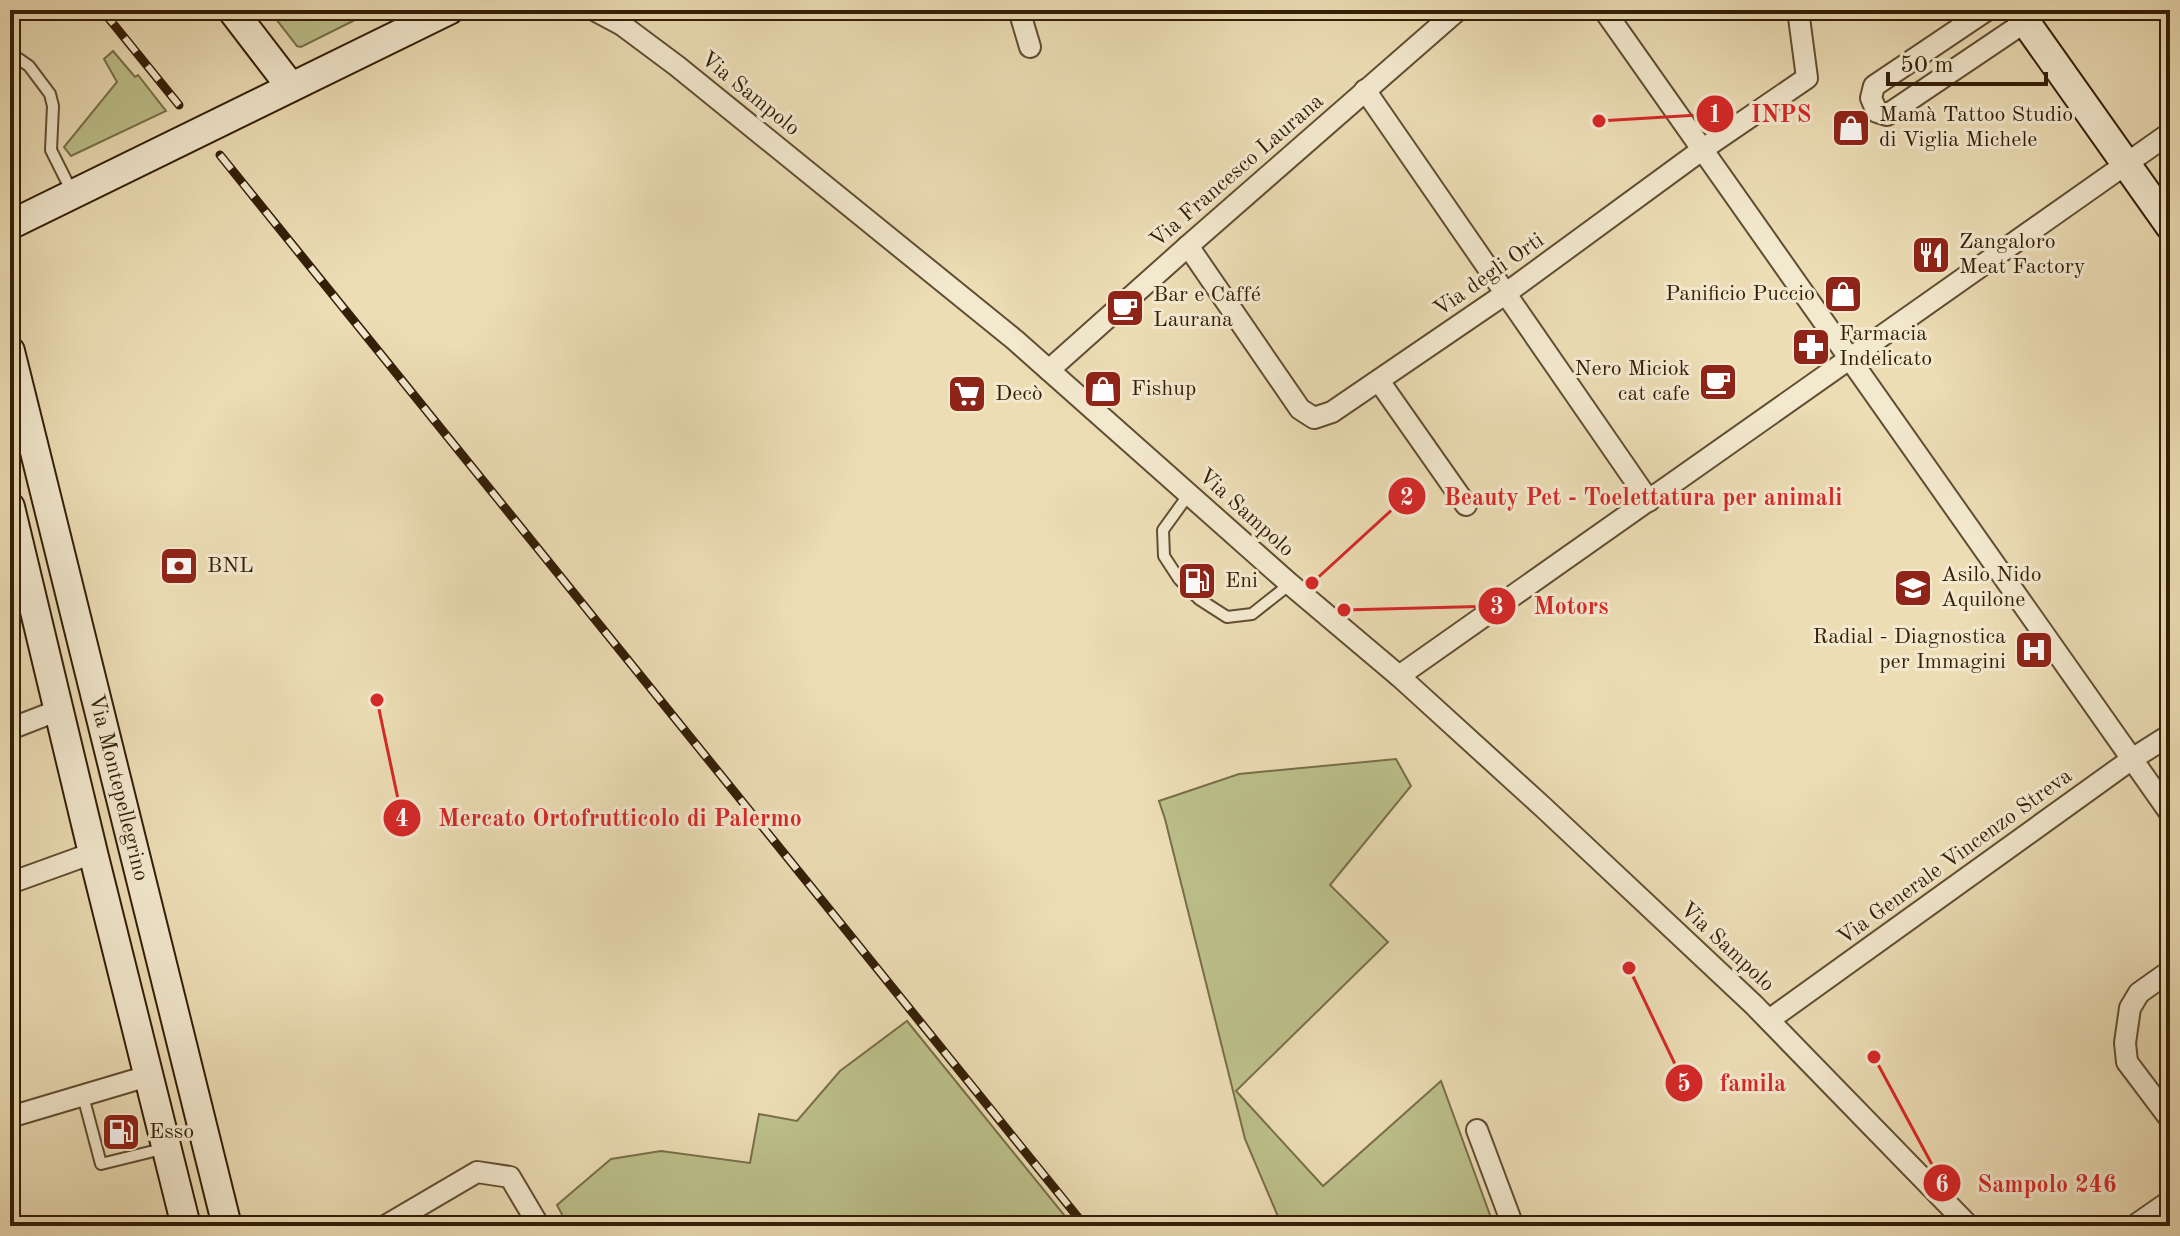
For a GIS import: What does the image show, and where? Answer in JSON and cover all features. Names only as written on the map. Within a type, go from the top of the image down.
[{"type":"street","points":[[232,10],[291,87]]},
{"type":"street","points":[[10,225],[449,10]]},
{"type":"street","name":"Via Sampolo","points":[[594,10],[622,25],[677,66],[1015,340],[1290,584],[1399,676],[1769,1020],[1969,1226]]},
{"type":"street","points":[[1019,10],[1030,47]]},
{"type":"street","name":"Via Francesco Laurana","points":[[1049,370],[1458,10]]},
{"type":"street","points":[[1604,10],[2170,813]]},
{"type":"street","name":"Via degli Orti","points":[[1188,246],[1300,409],[1314,418],[1332,412],[1505,294],[1703,149],[1807,78],[1798,10]]},
{"type":"street","points":[[1987,10],[1874,86],[1871,98],[1877,112],[1887,115],[2024,14],[2130,161],[2170,226]]},
{"type":"street","points":[[1365,90],[1649,501]]},
{"type":"street","points":[[1399,676],[2170,133]]},
{"type":"street","points":[[2130,161],[2170,208]]},
{"type":"street","name":"Via Montepellegrino","points":[[10,351],[227,1226]]},
{"type":"street","points":[[1379,381],[1466,505]]},
{"type":"street","name":"Via Montepellegrino","points":[[10,507],[14,540],[186,1226]]},
{"type":"street","points":[[10,729],[59,710]]},
{"type":"street","name":"Via Generale Vincenzo Streva","points":[[1769,1020],[2132,759],[2170,735]]},
{"type":"street","points":[[10,883],[93,853]]},
{"type":"street","points":[[2170,971],[2139,993],[2130,1008],[2125,1043],[2127,1062],[2170,1119]]},
{"type":"street","points":[[10,1117],[148,1076]]},
{"type":"street","points":[[1477,1130],[1513,1226]]},
{"type":"street","points":[[385,1226],[477,1172],[510,1177],[539,1226]]},
{"type":"street","points":[[2134,1226],[2170,1201]]},
{"type":"lane","points":[[10,60],[19,59],[29,66],[50,94],[53,106],[51,150],[73,194]]},
{"type":"lane","points":[[1189,494],[1163,530],[1164,556],[1179,579],[1199,599],[1227,617],[1252,614],[1290,584]]},
{"type":"lane","points":[[83,1096],[101,1164],[167,1148]]},
{"type":"green space","points":[[269,10],[375,10],[301,47]]},
{"type":"green space","points":[[113,51],[135,77],[138,75],[166,111],[71,156],[64,147],[117,82],[104,59]]},
{"type":"green space","points":[[1396,759],[1411,786],[1330,885],[1388,942],[1236,1091],[1323,1186],[1441,1081],[1494,1226],[1282,1226],[1245,1139],[1159,801],[1239,774]]},
{"type":"green space","points":[[907,1021],[1073,1226],[568,1226],[557,1205],[611,1159],[661,1151],[750,1163],[759,1114],[797,1121],[840,1071]]},
{"type":"railway","points":[[102,10],[179,105]]},
{"type":"railway","points":[[220,155],[1085,1226]]},
{"type":"place","name":"INPS","points":[[1599,121]]},
{"type":"place","name":"Mamà Tattoo Studio di Viglia Michele","points":[[1851,128]]},
{"type":"place","name":"Zangaloro Meat Factory","points":[[1931,255]]},
{"type":"place","name":"Panificio Puccio","points":[[1843,294]]},
{"type":"place","name":"Bar e Caffé Laurana","points":[[1125,308]]},
{"type":"place","name":"Farmacia Indelicato","points":[[1811,347]]},
{"type":"place","name":"Nero Miciok cat cafe","points":[[1718,382]]},
{"type":"place","name":"Fishup","points":[[1103,389]]},
{"type":"place","name":"Decò","points":[[967,394]]},
{"type":"place","name":"BNL","points":[[179,566]]},
{"type":"place","name":"Eni","points":[[1197,581]]},
{"type":"place","name":"Beauty Pet - Toelettatura per animali","points":[[1312,583]]},
{"type":"place","name":"Asilo Nido Aquilone","points":[[1913,588]]},
{"type":"place","name":"Motors","points":[[1344,610]]},
{"type":"place","name":"Radial - Diagnostica per Immagini","points":[[2034,650]]},
{"type":"place","name":"Mercato Ortofrutticolo di Palermo","points":[[377,700]]},
{"type":"place","name":"famila","points":[[1629,968]]},
{"type":"place","name":"Sampolo 246","points":[[1874,1057]]},
{"type":"place","name":"Esso","points":[[121,1132]]}]
